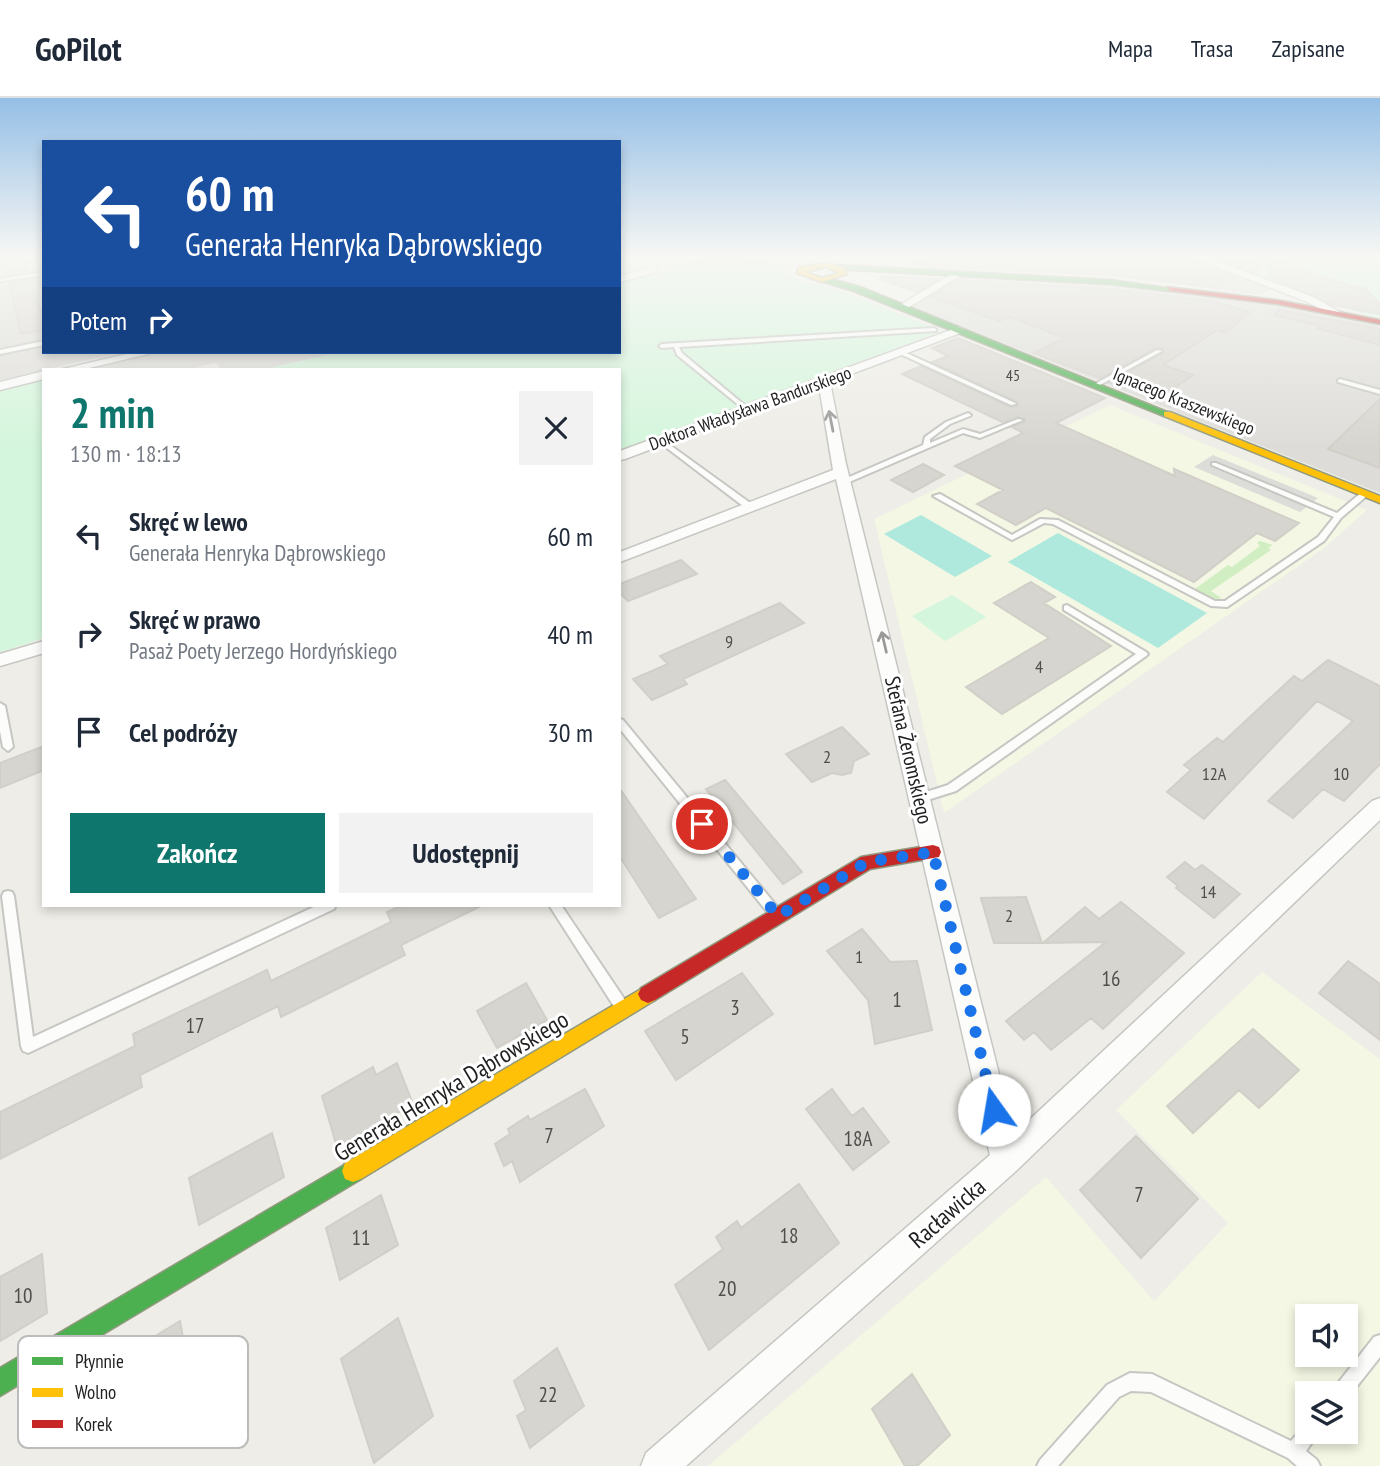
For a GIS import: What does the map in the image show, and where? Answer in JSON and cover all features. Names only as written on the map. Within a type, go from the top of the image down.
[{"type":"street","name":"Ignacego Kraszewskiego","points":[[936,321],[1373,497]]},
{"type":"street","name":"Doktora Władysława Bandurskiego","points":[[621,456],[901,349],[959,330]]},
{"type":"street","points":[[84,354],[88,365]]},
{"type":"street","points":[[74,368],[140,354]]},
{"type":"street","points":[[0,386],[42,376]]},
{"type":"street","name":"Stefana Żeromskiego","points":[[824,380],[843,477],[1006,1161]]},
{"type":"street","points":[[621,557],[750,508],[843,477]]},
{"type":"street","points":[[0,660],[42,648]]},
{"type":"street","name":"Racławicka","points":[[659,1466],[1006,1161],[1380,807]]},
{"type":"street","name":"Generała Henryka Dąbrowskiego","points":[[78,1336],[867,862],[933,852]]},
{"type":"street","name":"Generała Henryka Dąbrowskiego","points":[[0,1383],[18,1372]]},
{"type":"lane","points":[[662,346],[891,335],[934,330]]},
{"type":"lane","points":[[0,352],[42,343]]},
{"type":"lane","points":[[676,346],[679,354],[746,409]]},
{"type":"lane","points":[[901,349],[1013,404]]},
{"type":"lane","points":[[1096,386],[1159,351]]},
{"type":"lane","points":[[1340,381],[1380,392]]},
{"type":"lane","points":[[926,446],[927,439],[937,431],[968,415]]},
{"type":"lane","points":[[843,477],[963,431],[980,436],[1020,420]]},
{"type":"lane","points":[[661,441],[750,508]]},
{"type":"lane","points":[[1214,464],[1338,516]]},
{"type":"lane","points":[[937,496],[1012,538],[1043,521],[1055,523],[1214,604],[1227,604],[1321,539],[1338,516],[1373,497]]},
{"type":"lane","points":[[921,798],[951,788],[1143,654],[1067,608]]},
{"type":"lane","points":[[0,706],[8,747]]},
{"type":"lane","points":[[621,724],[778,916]]},
{"type":"lane","points":[[8,896],[28,1046],[326,907]]},
{"type":"lane","points":[[556,907],[624,1009]]},
{"type":"lane","points":[[1350,1381],[1380,1343]]},
{"type":"lane","points":[[1046,1466],[1113,1391],[1130,1381],[1152,1383],[1294,1452],[1311,1466]]},
{"type":"lane","points":[[1294,1452],[1300,1444]]},
{"type":"shaded area","points":[[0,321],[42,321],[42,354],[114,354],[42,368],[42,370],[0,380]]},
{"type":"shaded area","points":[[947,321],[1363,321],[1380,324],[1380,493]]},
{"type":"shaded area","points":[[154,354],[331,354],[270,368],[220,368],[216,363],[194,368],[86,368]]},
{"type":"shaded area","points":[[1110,405],[1367,510],[1324,548],[944,813],[874,519]]},
{"type":"shaded area","points":[[1213,455],[1318,498],[1300,512],[1194,467]]},
{"type":"shaded area","points":[[921,515],[992,556],[955,577],[884,534]]},
{"type":"shaded area","points":[[1058,533],[1207,613],[1158,648],[1008,562]]},
{"type":"shaded area","points":[[1262,972],[1380,1059],[1380,1466],[708,1466],[1046,1177],[1154,1301],[1228,1223],[1116,1110]]},
{"type":"green space","points":[[621,321],[916,321],[942,331],[621,450],[621,368],[270,368],[331,354],[621,354]]},
{"type":"green space","points":[[42,378],[42,639],[0,652],[0,388]]},
{"type":"green space","points":[[1062,523],[1195,589],[1228,565],[1232,567],[1260,546],[1257,543],[1260,541],[1273,545],[1268,548],[1271,550],[1211,591],[1221,598],[1216,600]]},
{"type":"green space","points":[[952,595],[986,617],[945,641],[912,616]]},
{"type":"building","points":[[18,321],[42,321],[42,330],[21,334]]},
{"type":"building","points":[[1020,321],[1239,321],[1225,333],[1217,330],[1163,365],[1193,375],[1165,394],[1134,384],[1124,388],[1110,383],[1163,353],[1163,348],[1156,348],[1100,378],[1034,353],[1065,338]]},
{"type":"building","points":[[1298,321],[1337,321],[1380,329],[1380,345],[1317,328],[1320,326]]},
{"type":"building","points":[[958,338],[1105,398],[1056,423],[1175,476],[1174,469],[1299,523],[1275,541],[1257,533],[1194,582],[1046,508],[1016,525],[977,504],[1003,490],[955,466],[1023,433],[1012,427],[1025,419],[1017,417],[1002,422],[902,374],[921,366],[1010,407],[1018,406],[1016,401],[932,362],[948,356],[932,348]]},
{"type":"building","points":[[1380,399],[1380,468],[1328,449]]},
{"type":"building","points":[[923,464],[944,475],[913,492],[891,480]]},
{"type":"building","points":[[681,560],[697,574],[628,601],[621,594],[621,584]]},
{"type":"building","points":[[1031,582],[1055,597],[1044,603],[1111,646],[1002,714],[966,687],[1049,638],[994,603]]},
{"type":"building","points":[[780,603],[804,623],[683,679],[687,684],[652,700],[633,679],[668,664],[660,656]]},
{"type":"building","points":[[1328,660],[1380,686],[1380,764],[1344,801],[1323,789],[1293,818],[1268,801],[1353,721],[1317,701],[1204,819],[1167,792],[1191,770],[1184,765],[1217,738],[1223,742],[1294,676],[1302,681]]},
{"type":"building","points":[[842,727],[869,754],[854,761],[851,773],[832,773],[812,782],[786,754]]},
{"type":"building","points":[[42,747],[42,771],[0,788],[0,763]]},
{"type":"building","points":[[725,780],[802,872],[783,884],[706,789]]},
{"type":"building","points":[[621,790],[696,899],[659,918],[621,859]]},
{"type":"building","points":[[1185,862],[1195,870],[1202,865],[1240,894],[1214,918],[1176,888],[1178,886],[1167,877]]},
{"type":"building","points":[[1026,897],[1042,943],[994,943],[981,898]]},
{"type":"building","points":[[1121,902],[1184,953],[1103,1029],[1091,1018],[1051,1050],[1034,1032],[1024,1040],[1006,1021],[1106,942],[1043,943],[1085,907],[1099,919]]},
{"type":"building","points":[[398,907],[479,907],[401,945],[405,955],[281,1017],[278,1006],[140,1075],[142,1087],[0,1159],[0,1112],[135,1046],[133,1034],[267,970],[271,981],[391,922],[387,912]]},
{"type":"building","points":[[862,929],[890,962],[917,961],[932,1030],[875,1044],[868,1000],[827,951]]},
{"type":"building","points":[[1348,961],[1380,984],[1380,1040],[1319,993]]},
{"type":"building","points":[[742,973],[773,1014],[676,1080],[645,1031]]},
{"type":"building","points":[[526,983],[547,1020],[497,1048],[477,1011]]},
{"type":"building","points":[[1253,1029],[1299,1070],[1259,1108],[1239,1090],[1193,1133],[1167,1106]]},
{"type":"building","points":[[397,1063],[413,1104],[337,1147],[322,1096],[373,1067],[376,1075]]},
{"type":"building","points":[[585,1089],[604,1126],[520,1182],[512,1161],[504,1166],[495,1144],[510,1134],[508,1129],[528,1116],[530,1120]]},
{"type":"building","points":[[832,1089],[852,1116],[863,1108],[889,1142],[853,1170],[806,1109]]},
{"type":"building","points":[[272,1133],[284,1177],[199,1225],[189,1178]]},
{"type":"building","points":[[1136,1136],[1198,1199],[1141,1258],[1080,1190]]},
{"type":"building","points":[[799,1184],[839,1243],[709,1350],[675,1285],[723,1249],[716,1237],[737,1221],[741,1228]]},
{"type":"building","points":[[381,1195],[398,1245],[340,1280],[326,1228]]},
{"type":"building","points":[[42,1254],[47,1313],[0,1341],[0,1277]]},
{"type":"building","points":[[398,1318],[433,1416],[374,1463],[341,1359]]},
{"type":"building","points":[[180,1321],[183,1336],[155,1336]]},
{"type":"building","points":[[557,1348],[584,1406],[530,1448],[517,1416],[526,1410],[514,1381]]},
{"type":"building","points":[[912,1374],[950,1435],[917,1466],[905,1466],[872,1409]]},
{"type":"traffic: fast","points":[[936,321],[1167,414]]},
{"type":"traffic: fast","points":[[78,1336],[353,1171]]},
{"type":"traffic: fast","points":[[0,1383],[18,1372]]},
{"type":"traffic: slow","points":[[1167,414],[1380,500]]},
{"type":"traffic: slow","points":[[353,1171],[648,994]]},
{"type":"traffic: jam","points":[[1374,321],[1380,322]]},
{"type":"traffic: jam","points":[[648,994],[867,862],[933,852]]},
{"type":"route","points":[[702,824],[778,916],[867,862],[933,852],[994,1110]]}]
